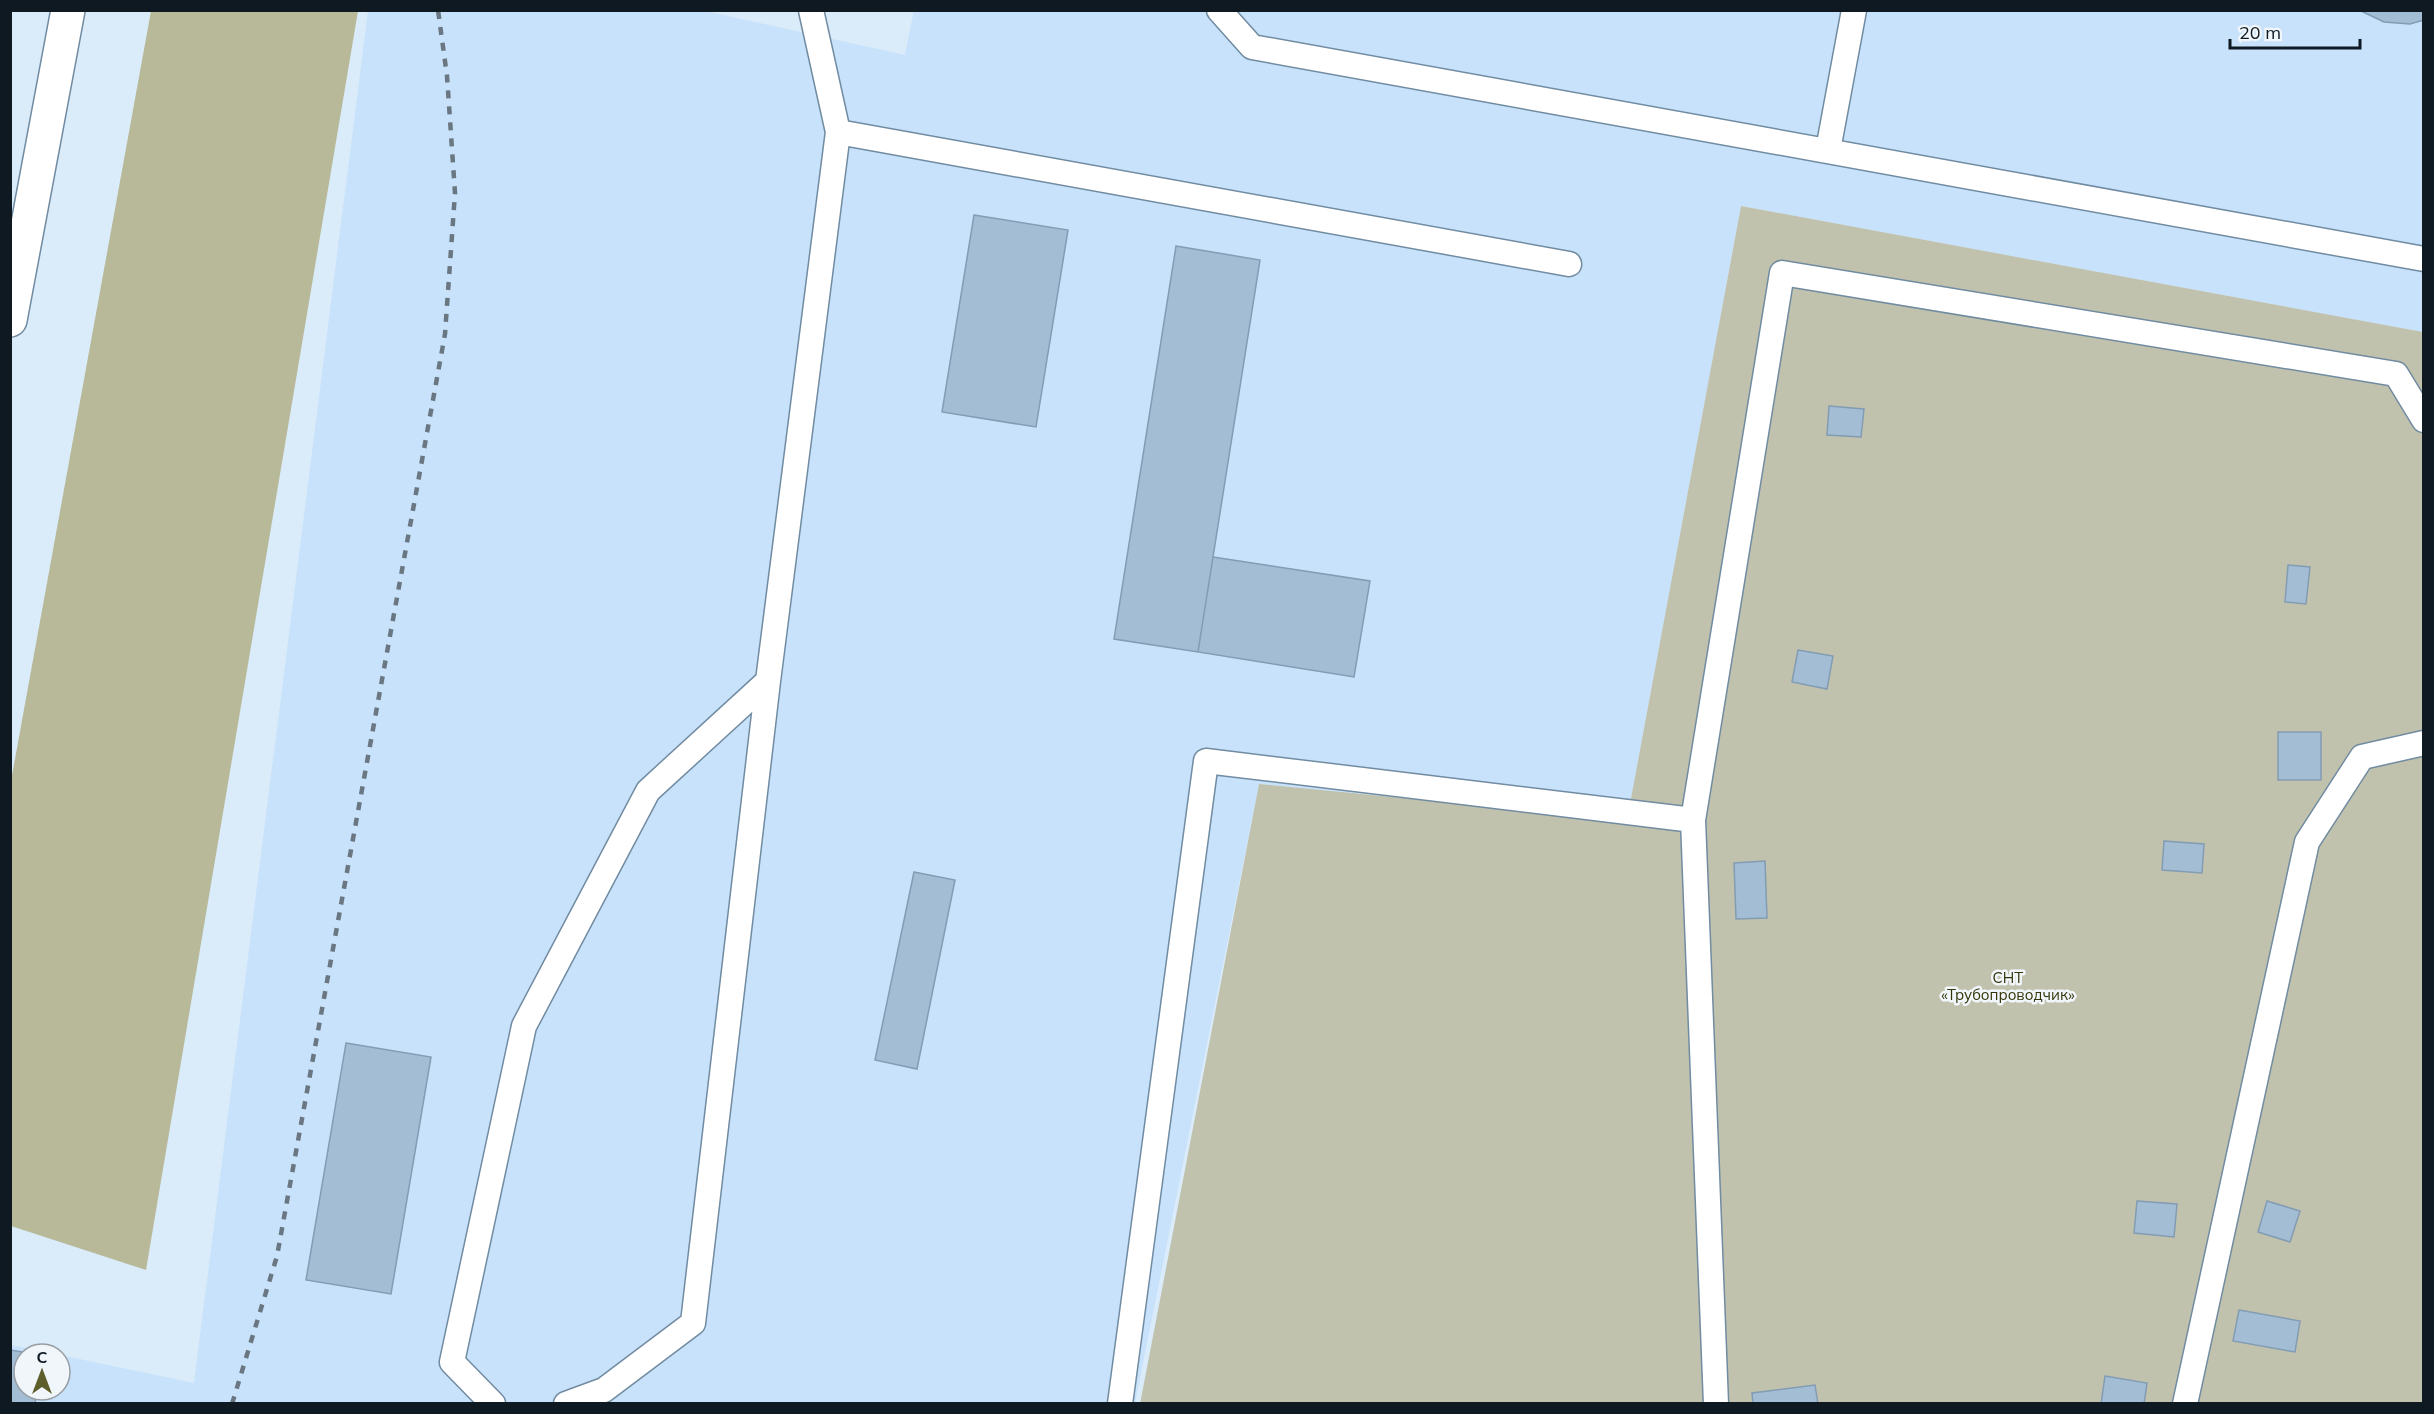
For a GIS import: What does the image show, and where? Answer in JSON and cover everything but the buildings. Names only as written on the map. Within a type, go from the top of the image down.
[{"type":"street","points":[[10,320],[68,10]]},
{"type":"lane","points":[[566,1404],[604,1390],[693,1323],[768,681],[838,132],[811,10]]},
{"type":"lane","points":[[1219,10],[1252,46],[2424,258]]},
{"type":"lane","points":[[1828,150],[1854,10]]},
{"type":"lane","points":[[838,132],[1569,264]]},
{"type":"lane","points":[[1716,1404],[1693,820],[1782,273],[2396,374],[2424,420]]},
{"type":"lane","points":[[493,1404],[452,1362],[524,1026],[648,791],[768,681]]},
{"type":"lane","points":[[2185,1404],[2307,842],[2362,757],[2424,743]]},
{"type":"lane","points":[[1119,1404],[1206,761],[1693,820]]},
{"type":"shaded area","points":[[914,10],[2423,11],[2423,332],[1741,206],[1627,820],[1259,784],[1135,1403],[11,1404],[11,1345],[12,1402],[72,1402],[72,1358],[194,1383],[368,11],[705,11],[905,55]]},
{"type":"green space","points":[[151,11],[358,11],[146,1270],[11,1226],[11,781]]},
{"type":"green space","name":"СНТ «Трубопроводчик»","points":[[1741,206],[2423,332],[2423,1403],[1140,1404],[1259,784],[1627,820]]},
{"type":"railway","points":[[232,1404],[277,1256],[445,334],[455,193],[447,76],[438,10]]}]
